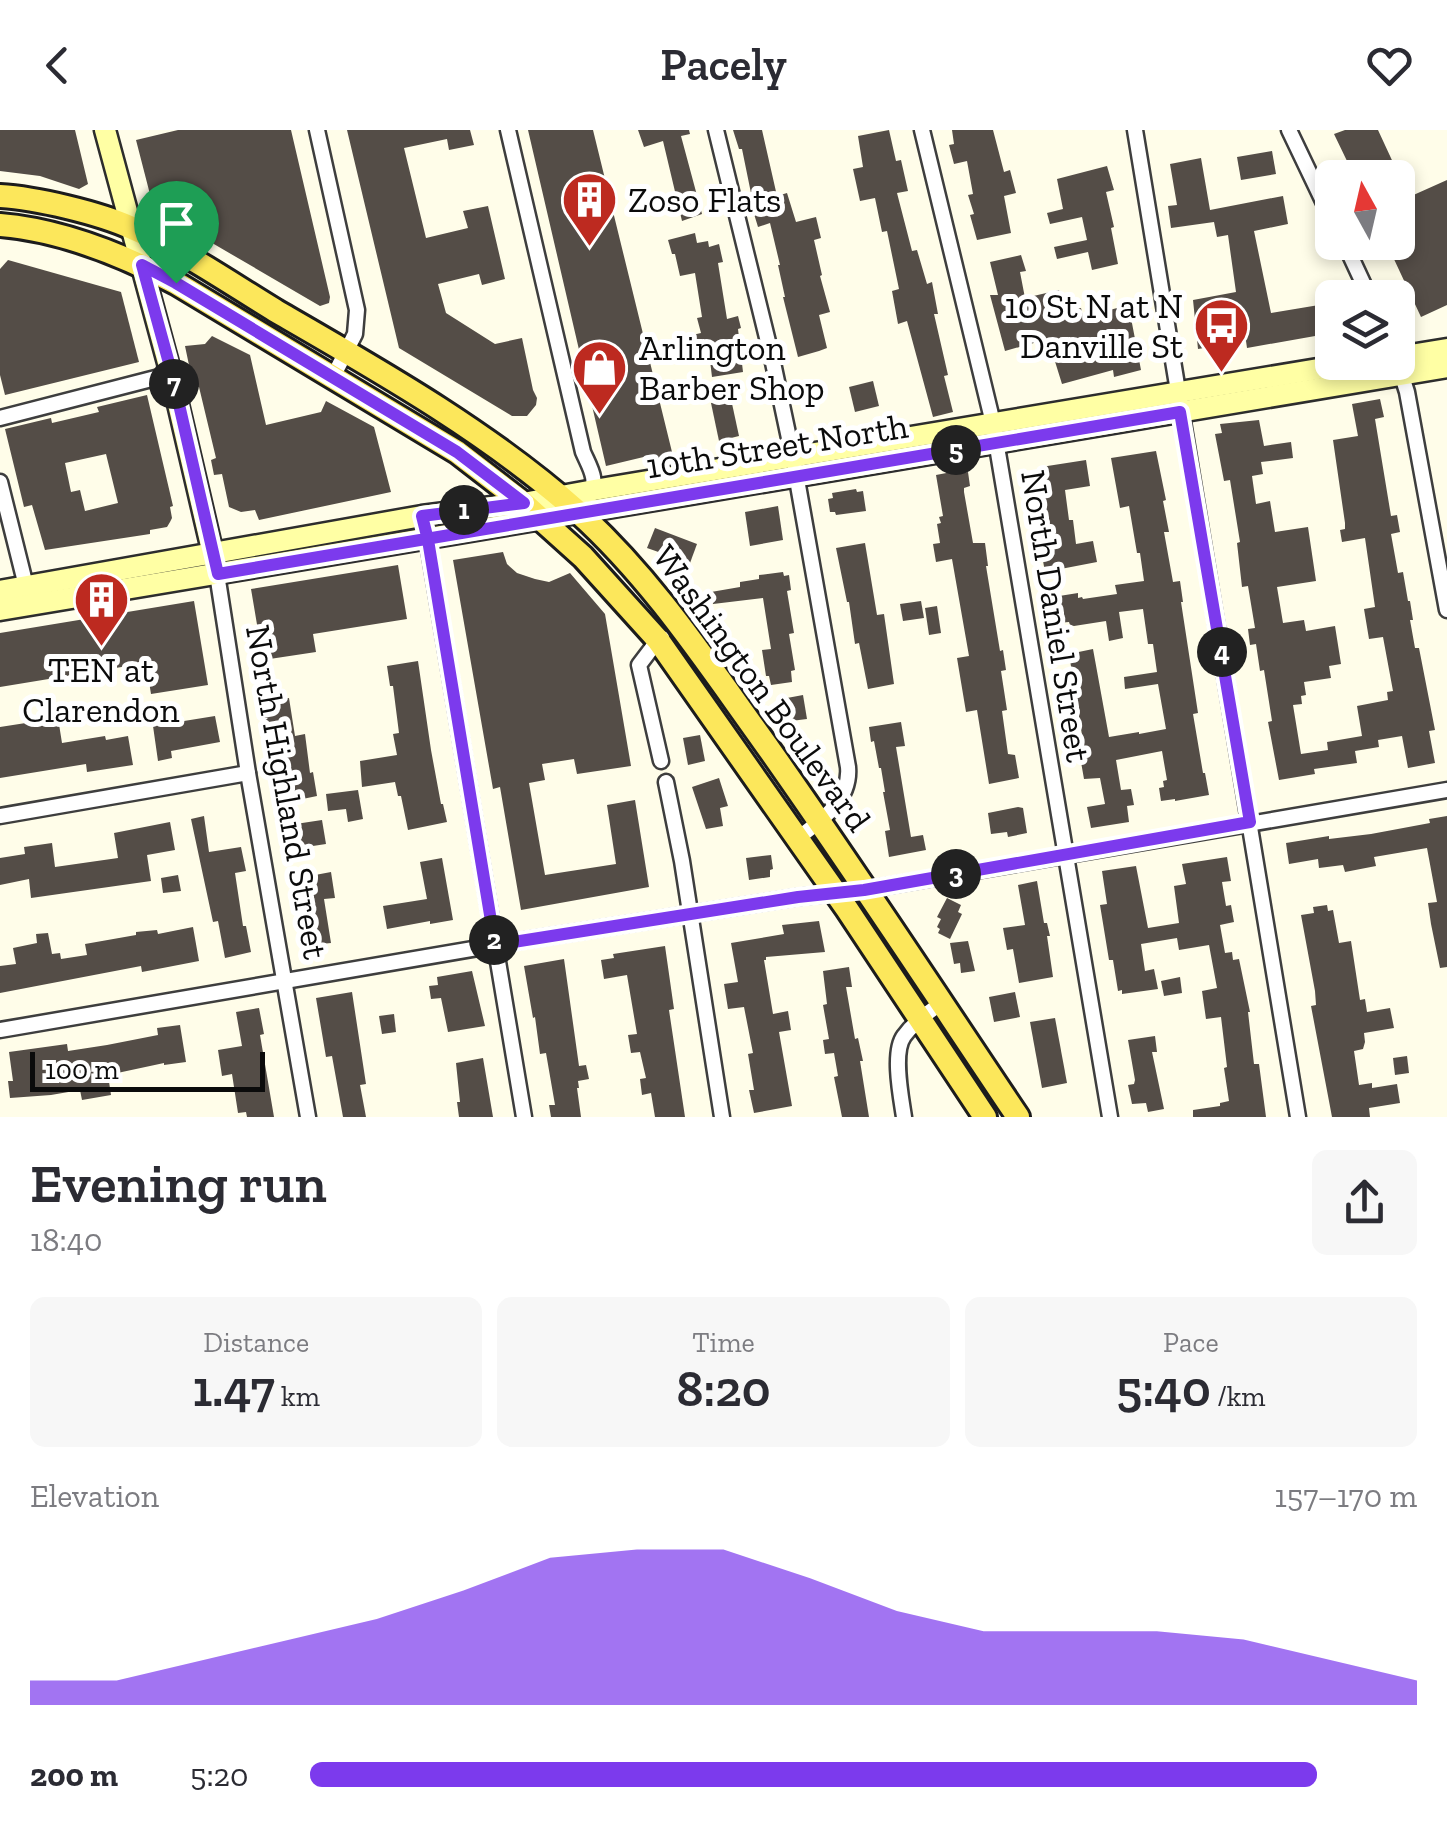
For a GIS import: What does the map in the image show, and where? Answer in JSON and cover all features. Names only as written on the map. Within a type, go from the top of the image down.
[{"type":"main road","name":"North Highland Street","points":[[107,130],[172,374],[218,574]]},
{"type":"main road","name":"Washington Boulevard","points":[[0,196],[54,205],[130,227],[346,350],[467,428],[580,514],[647,582],[683,628],[821,821],[1018,1117]]},
{"type":"main road","name":"Washington Boulevard","points":[[0,225],[39,230],[142,265],[211,302],[457,452],[543,520],[658,640],[798,838],[985,1117]]},
{"type":"main road","name":"10th Street North","points":[[1415,359],[1447,348]]},
{"type":"main road","name":"10th Street North","points":[[1415,366],[1447,368]]},
{"type":"main road","name":"10th Street North","points":[[1179,402],[1315,372]]},
{"type":"main road","name":"10th Street North","points":[[0,610],[28,595],[213,553],[422,516],[794,466],[1315,379]]},
{"type":"main road","name":"10th Street North","points":[[0,591],[28,595],[218,574],[580,514],[794,466]]},
{"type":"street","points":[[316,130],[357,310],[357,326],[333,377]]},
{"type":"street","points":[[508,130],[583,452],[594,474],[594,490],[580,514]]},
{"type":"street","points":[[716,130],[772,358],[849,780],[847,789],[821,821],[798,838]]},
{"type":"street","name":"North Daniel Street","points":[[922,130],[995,433],[1110,1117]]},
{"type":"street","points":[[1135,130],[1298,1117]]},
{"type":"street","points":[[1290,130],[1315,184]]},
{"type":"street","points":[[0,418],[172,374]]},
{"type":"street","points":[[1403,380],[1447,610]]},
{"type":"street","points":[[0,482],[28,595]]},
{"type":"street","points":[[422,516],[524,1117]]},
{"type":"street","name":"North Highland Street","points":[[218,574],[308,1117]]},
{"type":"street","points":[[661,761],[639,666],[658,640],[683,628]]},
{"type":"street","points":[[0,816],[248,773]]},
{"type":"street","points":[[666,782],[722,1117]]},
{"type":"street","points":[[0,1030],[495,945],[864,890],[1447,790]]},
{"type":"street","points":[[904,1117],[897,1050],[902,1038],[941,1002]]},
{"type":"building","points":[[0,130],[75,130],[88,184],[79,189],[40,176],[0,171]]},
{"type":"building","points":[[178,130],[291,130],[329,303],[320,306],[207,240],[201,211],[183,210],[175,220],[153,206],[136,140]]},
{"type":"building","points":[[347,130],[470,130],[474,145],[449,150],[447,139],[404,148],[426,238],[468,228],[463,211],[488,206],[505,279],[482,285],[479,274],[438,284],[446,313],[495,344],[522,338],[537,398],[527,416],[512,416],[399,348]]},
{"type":"building","points":[[528,130],[593,130],[673,456],[654,460],[652,455],[606,466]]},
{"type":"building","points":[[638,130],[689,130],[690,134],[681,136],[702,214],[682,221],[663,141],[644,147]]},
{"type":"building","points":[[733,130],[762,130],[777,196],[787,193],[796,222],[816,217],[821,238],[814,240],[830,312],[819,315],[827,348],[798,357],[770,223],[758,227],[742,149]]},
{"type":"building","points":[[889,130],[908,191],[897,193],[912,251],[917,250],[927,284],[932,282],[938,314],[934,314],[948,375],[944,376],[953,412],[933,417],[907,321],[898,324],[892,291],[899,289],[887,231],[882,232],[875,198],[860,201],[853,169],[863,167],[858,136]]},
{"type":"building","points":[[952,130],[993,130],[1004,172],[1010,170],[1016,193],[1004,196],[1011,233],[977,240],[970,215],[974,214],[968,195],[973,194],[967,161],[954,164],[949,145],[954,144]]},
{"type":"building","points":[[1378,130],[1392,160],[1347,160],[1334,134]]},
{"type":"building","points":[[1272,151],[1276,174],[1241,180],[1237,157]]},
{"type":"building","points":[[1201,158],[1210,210],[1283,196],[1288,224],[1254,231],[1271,313],[1315,306],[1315,336],[1247,348],[1246,341],[1198,349],[1193,300],[1236,292],[1228,235],[1217,237],[1214,222],[1171,228],[1168,206],[1177,205],[1170,164]]},
{"type":"building","points":[[1107,166],[1114,190],[1106,192],[1118,264],[1092,270],[1088,252],[1057,259],[1054,247],[1087,240],[1082,217],[1050,224],[1047,213],[1063,209],[1057,179]]},
{"type":"building","points":[[1447,180],[1447,305],[1421,317],[1415,304],[1415,280],[1404,280],[1394,260],[1415,260],[1415,194]]},
{"type":"building","points":[[695,233],[697,243],[708,241],[709,247],[719,244],[723,262],[718,263],[727,319],[738,316],[741,328],[738,329],[743,372],[712,377],[708,344],[691,348],[688,336],[701,333],[697,318],[702,317],[695,273],[680,276],[668,240]]},
{"type":"building","points":[[1021,255],[1026,271],[1020,272],[1025,298],[1059,290],[1065,312],[1081,308],[1083,317],[1121,307],[1125,319],[1131,318],[1141,370],[1114,377],[1113,370],[1062,384],[1048,339],[1005,351],[990,295],[998,295],[990,262]]},
{"type":"building","points":[[8,260],[121,292],[139,362],[5,395],[0,375],[0,269]]},
{"type":"building","points":[[212,336],[250,355],[266,425],[321,412],[326,401],[374,427],[391,492],[259,520],[255,510],[241,512],[229,507],[222,474],[214,475],[211,460],[216,458],[185,346],[205,344]]},
{"type":"building","points":[[873,381],[879,406],[855,412],[849,387]]},
{"type":"building","points":[[147,395],[173,506],[172,518],[167,527],[150,530],[150,534],[45,550],[32,505],[24,507],[5,429],[99,412],[97,407]],"holes":[[[106,454],[118,503],[85,511],[80,490],[71,492],[65,463]]]},
{"type":"building","points":[[731,399],[739,436],[719,441],[711,403]]},
{"type":"building","points":[[1380,399],[1384,417],[1375,419],[1391,516],[1397,515],[1400,532],[1391,534],[1398,573],[1403,572],[1410,601],[1415,648],[1419,648],[1435,730],[1429,731],[1435,763],[1408,768],[1402,736],[1378,740],[1379,747],[1355,751],[1357,763],[1314,769],[1315,774],[1279,780],[1268,722],[1272,721],[1264,670],[1260,671],[1256,644],[1250,645],[1248,629],[1255,628],[1248,586],[1242,587],[1237,543],[1240,542],[1230,480],[1224,481],[1215,434],[1222,433],[1220,424],[1259,420],[1264,446],[1291,442],[1293,458],[1261,462],[1263,474],[1252,476],[1256,504],[1270,501],[1275,532],[1308,527],[1316,581],[1277,587],[1283,623],[1304,620],[1306,631],[1335,626],[1341,664],[1329,666],[1331,678],[1304,682],[1306,695],[1301,696],[1302,704],[1293,705],[1301,754],[1328,750],[1327,742],[1362,736],[1357,706],[1388,700],[1387,692],[1393,691],[1383,637],[1369,639],[1364,609],[1375,607],[1365,538],[1342,542],[1340,530],[1345,529],[1345,523],[1333,440],[1358,436],[1352,404]]},
{"type":"building","points":[[1156,451],[1166,500],[1163,501],[1169,532],[1164,532],[1173,582],[1180,581],[1198,713],[1193,714],[1209,795],[1161,801],[1159,788],[1167,780],[1162,751],[1116,760],[1121,790],[1131,789],[1134,805],[1127,806],[1129,822],[1091,828],[1087,807],[1105,804],[1100,778],[1084,779],[1081,762],[1086,760],[1069,654],[1093,649],[1109,737],[1139,734],[1166,729],[1158,684],[1125,689],[1124,677],[1157,672],[1153,644],[1148,644],[1143,609],[1119,612],[1123,638],[1109,641],[1106,621],[1074,626],[1069,622],[1057,623],[1053,597],[1078,593],[1078,598],[1083,599],[1117,594],[1115,585],[1144,581],[1129,506],[1120,508],[1111,458]]},
{"type":"building","points":[[1086,460],[1090,486],[1065,490],[1076,544],[1093,541],[1097,562],[1045,572],[1032,475],[1042,473],[1041,467]]},
{"type":"building","points":[[968,472],[970,486],[964,492],[973,543],[985,543],[1006,670],[1001,671],[1008,754],[1015,755],[1019,778],[989,784],[977,710],[966,712],[957,658],[969,656],[952,559],[936,562],[933,544],[940,543],[937,524],[943,516],[936,475]]},
{"type":"building","points":[[863,491],[866,511],[836,515],[830,512],[828,499],[833,498],[832,493]]},
{"type":"building","points":[[778,506],[783,540],[750,546],[745,512]]},
{"type":"building","points":[[655,528],[697,544],[690,563],[647,548]]},
{"type":"building","points":[[865,543],[877,615],[884,614],[894,684],[868,689],[836,548]]},
{"type":"building","points":[[503,552],[507,564],[517,573],[535,579],[549,582],[570,573],[605,614],[631,766],[577,774],[574,759],[542,764],[545,780],[529,783],[545,875],[616,864],[607,805],[635,800],[649,887],[521,910],[500,787],[493,789],[453,560]]},
{"type":"building","points":[[398,565],[407,619],[313,634],[316,652],[263,660],[251,589]]},
{"type":"building","points":[[783,572],[784,576],[789,575],[791,590],[787,591],[794,633],[789,634],[795,670],[791,671],[792,682],[771,685],[762,650],[771,649],[763,598],[713,604],[711,592],[740,587],[740,582],[759,579],[759,575]]},
{"type":"building","name":"TEN at Clarendon","points":[[194,601],[208,685],[151,694],[146,663],[0,687],[0,633]]},
{"type":"building","points":[[921,601],[924,618],[903,621],[900,604]]},
{"type":"building","points":[[937,606],[941,633],[929,635],[925,608]]},
{"type":"building","points":[[418,661],[447,822],[408,830],[395,782],[362,787],[360,761],[397,755],[393,734],[399,733],[387,666]]},
{"type":"building","points":[[803,695],[807,719],[791,721],[787,698]]},
{"type":"building","points":[[289,698],[295,736],[305,734],[317,796],[288,802],[281,761],[272,763],[262,702]]},
{"type":"building","points":[[215,716],[220,742],[171,751],[172,758],[158,761],[153,726]]},
{"type":"building","points":[[58,718],[62,743],[128,736],[133,765],[87,772],[86,764],[0,778],[0,727]]},
{"type":"building","points":[[901,722],[905,746],[896,747],[911,837],[923,835],[926,850],[889,857],[885,792],[869,727]]},
{"type":"building","points":[[700,735],[705,761],[688,765],[683,738]]},
{"type":"building","points":[[719,778],[728,806],[720,808],[723,826],[706,829],[692,787]]},
{"type":"building","points":[[358,790],[363,819],[348,822],[346,809],[328,811],[326,794]]},
{"type":"building","points":[[1023,808],[1027,833],[1008,837],[1007,832],[991,834],[988,813]]},
{"type":"building","points":[[204,816],[209,852],[241,847],[246,871],[235,873],[251,952],[225,958],[218,921],[213,922],[191,819]]},
{"type":"building","points":[[1447,816],[1447,967],[1440,968],[1431,924],[1428,903],[1437,902],[1427,848],[1374,857],[1376,866],[1345,872],[1343,865],[1319,868],[1318,859],[1289,864],[1286,843],[1371,834]]},
{"type":"building","points":[[322,820],[326,844],[293,849],[289,825]]},
{"type":"building","points":[[170,822],[175,850],[147,855],[151,881],[31,898],[29,879],[0,885],[0,858],[25,854],[24,847],[52,843],[55,867],[118,858],[114,833]]},
{"type":"building","points":[[771,855],[770,877],[749,880],[746,858]]},
{"type":"building","points":[[1227,857],[1231,881],[1222,882],[1226,906],[1231,905],[1234,922],[1220,925],[1225,953],[1232,952],[1233,960],[1239,959],[1266,1117],[1193,1117],[1193,1110],[1229,1101],[1221,1017],[1206,1019],[1202,991],[1217,988],[1209,945],[1179,950],[1177,938],[1141,944],[1145,971],[1154,969],[1158,989],[1122,994],[1122,990],[1118,991],[1113,960],[1109,960],[1100,905],[1107,904],[1102,871],[1136,866],[1148,928],[1179,923],[1174,886],[1186,884],[1182,864]]},
{"type":"building","points":[[442,858],[453,920],[387,929],[383,906],[427,899],[420,862]]},
{"type":"building","points":[[331,872],[335,898],[324,899],[331,943],[311,945],[305,902],[297,904],[294,879]]},
{"type":"building","points":[[178,875],[181,891],[163,893],[161,878]]},
{"type":"building","points":[[1037,881],[1050,936],[1053,977],[1019,983],[1013,949],[1007,950],[1003,928],[1025,925],[1018,885]]},
{"type":"building","points":[[947,898],[961,905],[958,912],[962,914],[950,939],[938,933],[937,927],[941,919],[937,917]]},
{"type":"building","points":[[1327,905],[1328,911],[1333,910],[1339,943],[1351,941],[1360,1000],[1365,999],[1367,1012],[1390,1008],[1394,1028],[1364,1033],[1363,1049],[1354,1051],[1359,1085],[1372,1083],[1372,1088],[1397,1084],[1400,1103],[1369,1108],[1370,1117],[1332,1117],[1311,1006],[1316,1005],[1315,991],[1301,915],[1314,913],[1313,907]]},
{"type":"building","points":[[819,921],[825,952],[764,960],[773,1014],[788,1011],[791,1030],[779,1032],[792,1106],[754,1113],[748,1054],[753,1053],[744,1007],[728,1009],[724,984],[738,982],[731,943],[784,934],[782,925]]},
{"type":"building","points":[[193,927],[199,961],[142,972],[141,966],[0,993],[0,966],[16,964],[13,948],[37,943],[36,934],[48,933],[52,954],[60,953],[61,959],[87,955],[85,944],[136,932],[157,930],[158,934]]},
{"type":"building","points":[[968,941],[975,971],[961,973],[960,963],[954,964],[950,943]]},
{"type":"building","points":[[665,946],[674,1009],[669,1010],[685,1117],[655,1117],[651,1093],[642,1095],[640,1079],[646,1078],[640,1052],[631,1053],[628,1035],[637,1034],[627,975],[604,979],[601,960],[614,958],[613,954]]},
{"type":"building","points":[[564,959],[579,1066],[586,1065],[589,1079],[578,1081],[581,1117],[551,1117],[549,1105],[555,1105],[546,1053],[540,1054],[524,966]]},
{"type":"building","points":[[849,967],[852,987],[846,987],[863,1061],[869,1117],[842,1117],[834,1053],[825,1054],[823,1040],[829,1039],[823,971]]},
{"type":"building","points":[[472,971],[485,1026],[448,1032],[441,998],[431,999],[429,986],[438,985],[437,977]]},
{"type":"building","points":[[1180,977],[1182,993],[1164,996],[1161,981]]},
{"type":"building","points":[[352,992],[366,1084],[360,1085],[366,1117],[343,1117],[332,1056],[326,1057],[316,998]]},
{"type":"building","points":[[1015,992],[1020,1017],[994,1022],[989,997]]},
{"type":"building","points":[[259,1008],[274,1117],[238,1113],[232,1074],[222,1076],[218,1050],[242,1046],[236,1012]]},
{"type":"building","points":[[394,1014],[396,1032],[382,1034],[379,1016]]},
{"type":"building","points":[[1055,1018],[1067,1083],[1042,1088],[1030,1022]]},
{"type":"building","points":[[180,1025],[186,1062],[108,1075],[111,1095],[82,1100],[80,1090],[10,1098],[8,1081],[13,1081],[9,1052],[67,1044],[68,1051],[107,1045],[158,1035],[157,1028]]},
{"type":"building","points":[[1155,1036],[1157,1052],[1152,1052],[1164,1109],[1148,1112],[1146,1103],[1132,1104],[1128,1085],[1135,1080],[1128,1040]]},
{"type":"building","points":[[1407,1056],[1409,1073],[1395,1075],[1393,1058]]},
{"type":"building","points":[[483,1058],[493,1117],[459,1117],[456,1063]]},
{"type":"place","name":"Zoso Flats","points":[[589,249]]},
{"type":"place","name":"10 St N at N Danville St","points":[[1222,375]]},
{"type":"place","name":"Arlington Barber Shop","points":[[600,417]]},
{"type":"place","name":"TEN at Clarendon","points":[[101,648]]},
{"type":"route","points":[[176,283],[142,265],[172,374],[218,574],[428,540],[1180,412],[1250,822],[864,890],[495,945],[428,540],[422,516],[524,503],[457,452],[176,283]]}]
